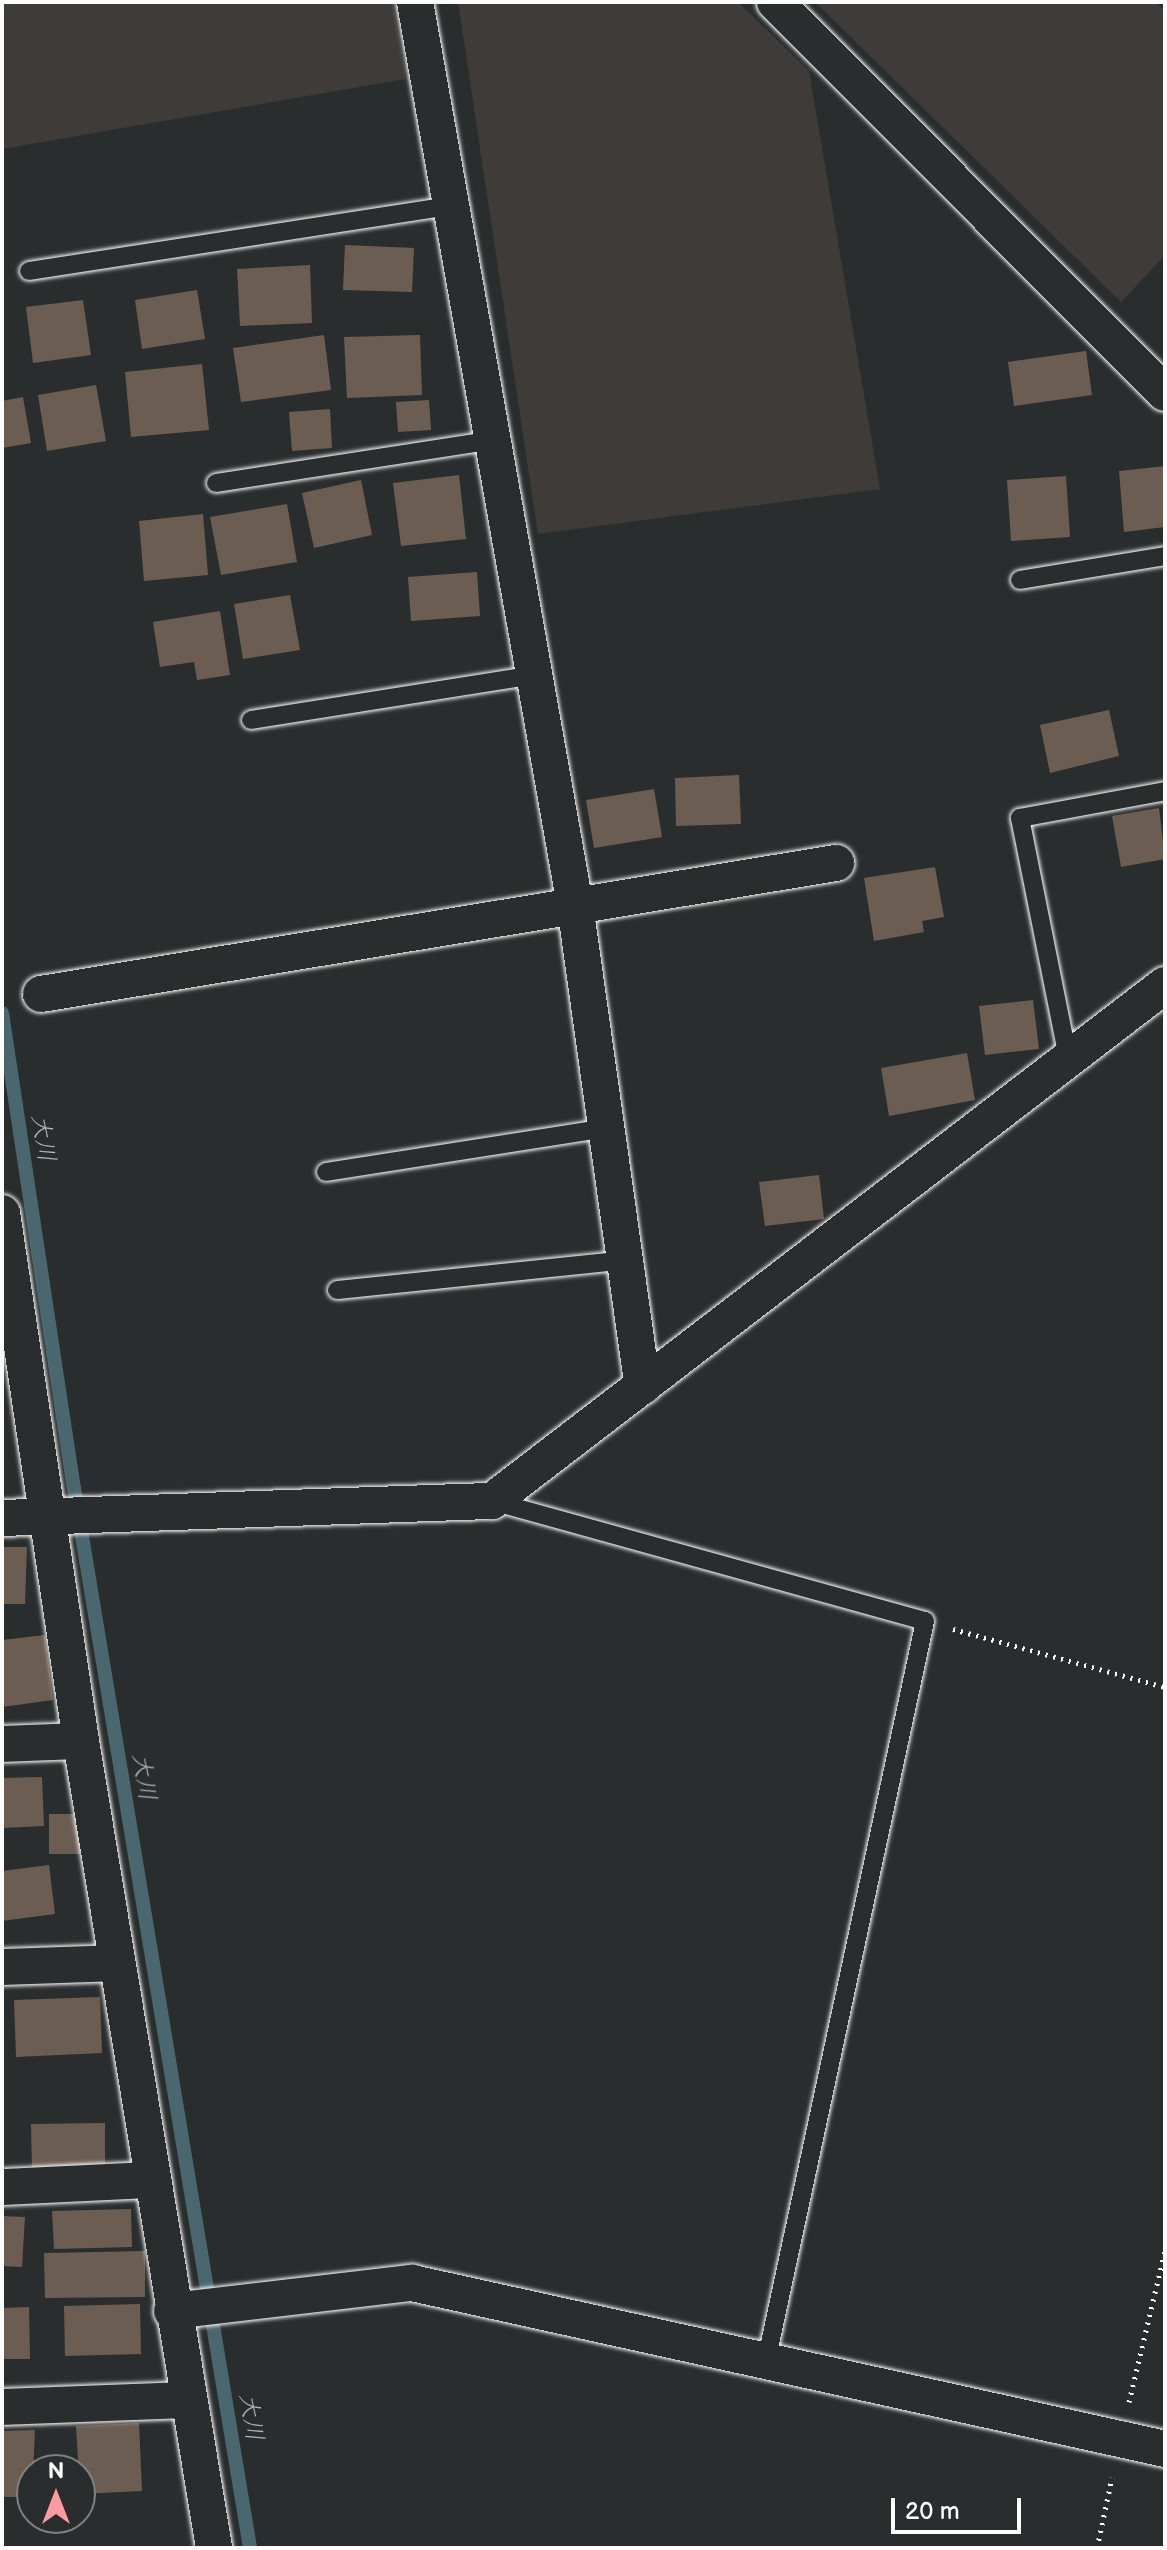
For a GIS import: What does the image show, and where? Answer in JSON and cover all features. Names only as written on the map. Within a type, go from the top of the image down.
[{"type":"street","points":[[415,2],[575,905],[643,1386]]},
{"type":"street","points":[[775,2],[1165,393]]},
{"type":"street","points":[[41,994],[836,863]]},
{"type":"street","points":[[2,1518],[492,1501],[1165,985]]},
{"type":"street","points":[[2,1213],[7,1273],[48,1517],[116,1963],[214,2548]]},
{"type":"street","points":[[2,1744],[81,1741]]},
{"type":"street","points":[[2,1967],[116,1963]]},
{"type":"street","points":[[2,2187],[152,2180]]},
{"type":"street","points":[[172,2311],[412,2283],[1165,2449]]},
{"type":"street","points":[[2,2407],[188,2400]]},
{"type":"lane","points":[[29,271],[451,206]]},
{"type":"lane","points":[[216,483],[493,440]]},
{"type":"lane","points":[[1020,580],[1165,556]]},
{"type":"lane","points":[[251,720],[534,675]]},
{"type":"lane","points":[[1068,1058],[1020,818],[1165,791]]},
{"type":"lane","points":[[326,1172],[607,1128]]},
{"type":"lane","points":[[337,1290],[625,1260]]},
{"type":"lane","points":[[492,1501],[925,1621],[766,2362]]},
{"type":"path","points":[[925,1621],[1165,1687]]},
{"type":"path","points":[[1097,2548],[1165,2251]]},
{"type":"shaded area","points":[[2,2],[393,2],[406,79],[2,149]]},
{"type":"shaded area","points":[[458,2],[738,2],[809,71],[880,489],[538,534]]},
{"type":"shaded area","points":[[815,2],[1155,2],[1165,11],[1165,255],[1121,302]]},
{"type":"building","points":[[345,245],[414,248],[412,292],[343,290]]},
{"type":"building","points":[[310,265],[312,323],[240,326],[237,269]]},
{"type":"building","points":[[197,290],[205,339],[142,349],[135,300]]},
{"type":"building","points":[[83,300],[91,355],[33,363],[26,307]]},
{"type":"building","points":[[324,335],[331,390],[241,402],[233,348]]},
{"type":"building","points":[[420,335],[422,395],[347,398],[344,337]]},
{"type":"building","points":[[1086,351],[1092,395],[1014,406],[1008,362]]},
{"type":"building","points":[[202,364],[209,430],[131,437],[125,372]]},
{"type":"building","points":[[96,385],[106,441],[47,451],[38,395]]},
{"type":"building","points":[[23,397],[31,443],[2,448],[2,401]]},
{"type":"building","points":[[429,400],[431,430],[398,432],[396,402]]},
{"type":"building","points":[[330,409],[332,448],[292,451],[289,412]]},
{"type":"building","points":[[1165,466],[1165,527],[1124,532],[1119,471]]},
{"type":"building","points":[[459,475],[466,539],[401,546],[393,483]]},
{"type":"building","points":[[1066,476],[1070,537],[1011,541],[1007,480]]},
{"type":"building","points":[[361,480],[372,535],[314,548],[302,493]]},
{"type":"building","points":[[287,504],[297,562],[221,575],[210,517]]},
{"type":"building","points":[[203,514],[208,575],[144,581],[139,521]]},
{"type":"building","points":[[477,572],[480,616],[411,621],[408,577]]},
{"type":"building","points":[[290,595],[300,650],[243,659],[234,604]]},
{"type":"building","points":[[220,611],[230,675],[197,680],[194,662],[160,667],[153,622]]},
{"type":"building","points":[[1109,710],[1119,756],[1050,773],[1040,725]]},
{"type":"building","points":[[739,775],[741,824],[676,826],[675,778]]},
{"type":"building","points":[[654,789],[662,837],[594,848],[586,800]]},
{"type":"building","points":[[1159,808],[1165,859],[1121,867],[1112,816]]},
{"type":"building","points":[[935,867],[944,917],[922,921],[924,932],[874,941],[864,878]]},
{"type":"building","points":[[1033,1000],[1039,1049],[985,1055],[979,1006]]},
{"type":"building","points":[[967,1053],[975,1100],[889,1116],[881,1068]]},
{"type":"building","points":[[819,1175],[824,1219],[765,1226],[759,1182]]},
{"type":"building","points":[[2,1547],[27,1547],[25,1604],[2,1604]]},
{"type":"building","points":[[45,1635],[53,1700],[2,1707],[2,1640]]},
{"type":"building","points":[[42,1777],[44,1826],[2,1828],[2,1778]]},
{"type":"building","points":[[49,1814],[81,1814],[80,1854],[49,1854]]},
{"type":"building","points":[[49,1865],[55,1914],[2,1921],[2,1871]]},
{"type":"building","points":[[100,1997],[102,2053],[16,2057],[14,2000]]},
{"type":"building","points":[[105,2123],[105,2170],[32,2172],[31,2124]]},
{"type":"building","points":[[131,2209],[132,2247],[54,2249],[52,2211]]},
{"type":"building","points":[[2,2216],[25,2217],[22,2267],[2,2266]]},
{"type":"building","points":[[145,2251],[145,2297],[45,2298],[44,2253]]},
{"type":"building","points":[[140,2304],[141,2354],[65,2356],[64,2306]]},
{"type":"building","points":[[29,2307],[30,2359],[2,2359],[2,2308]]},
{"type":"building","points":[[139,2423],[142,2491],[96,2493],[96,2454],[78,2454],[76,2426]]},
{"type":"building","points":[[35,2430],[34,2454],[16,2454],[16,2497],[2,2497],[2,2431]]},
{"type":"waterway","name":"大川","points":[[2,1013],[74,1488],[250,2548]]}]
